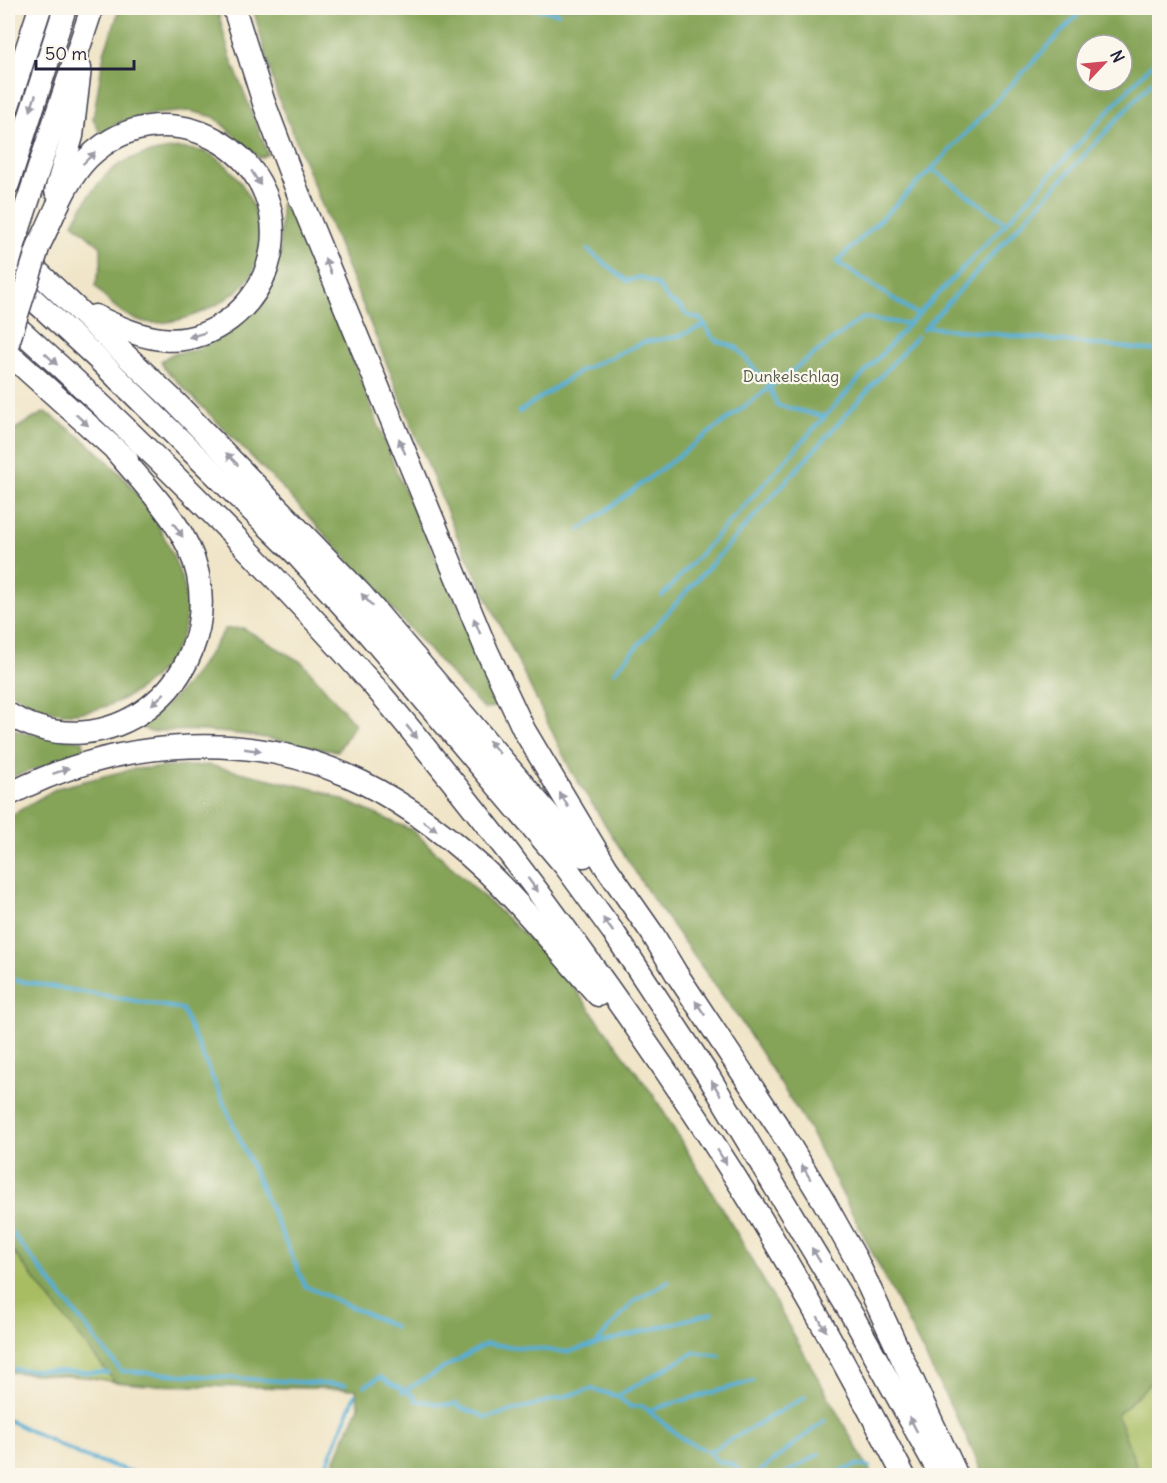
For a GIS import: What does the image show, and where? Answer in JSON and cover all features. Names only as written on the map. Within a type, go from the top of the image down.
[{"type":"highway","points":[[8,96],[24,24],[24,8]]},
{"type":"highway","points":[[8,106],[40,8]]},
{"type":"highway","points":[[8,184],[65,8]]},
{"type":"highway","points":[[8,265],[14,235],[92,8]]},
{"type":"highway","points":[[234,8],[264,103],[298,193],[487,651],[548,773],[675,973],[779,1128],[856,1259],[957,1476]]},
{"type":"highway","points":[[8,343],[72,136],[79,95],[81,37]]},
{"type":"highway","points":[[39,245],[64,192],[80,167],[111,141],[140,128],[172,126],[205,133],[236,151],[258,179],[270,210],[270,257],[256,291],[236,315],[225,323],[191,338],[158,340],[126,331],[76,307]]},
{"type":"highway","points":[[14,235],[76,307],[242,469],[362,594],[518,776],[675,973]]},
{"type":"highway","points":[[8,276],[107,368],[297,555],[366,631],[566,867],[646,981],[715,1087],[855,1320],[941,1476]]},
{"type":"highway","points":[[8,319],[138,440],[282,586],[374,687],[454,782],[584,954],[667,1072],[761,1219],[830,1338],[904,1476]]},
{"type":"highway","points":[[8,353],[116,451],[282,586]]},
{"type":"highway","points":[[8,714],[50,731],[79,732],[112,727],[142,712],[160,699],[177,680],[192,652],[201,605],[193,557],[167,514],[116,451]]},
{"type":"highway","points":[[8,795],[76,766],[118,754],[162,748],[213,747],[254,750],[318,764],[345,774],[396,802],[442,834],[484,869],[533,919],[667,1072]]},
{"type":"green space","points":[[120,8],[217,8],[230,56],[268,154],[259,158],[214,117],[190,111],[154,114],[120,122],[101,134],[93,119],[104,53]]},
{"type":"green space","name":"Dunkelschlag","points":[[253,8],[1159,8],[1160,1374],[1117,1415],[1140,1475],[1057,1476],[1050,1471],[1040,1475],[983,1475],[967,1438],[808,1127],[740,1020],[648,892],[571,771],[456,534],[276,92]]},
{"type":"green space","points":[[178,148],[205,152],[232,171],[251,201],[259,236],[259,252],[255,268],[248,280],[223,301],[207,310],[174,321],[145,322],[130,317],[116,308],[95,285],[101,265],[101,247],[73,223],[93,190],[113,169],[125,161],[140,156]]},
{"type":"green space","points":[[281,202],[291,205],[297,217],[400,480],[493,681],[499,701],[494,707],[484,709],[456,680],[287,493],[164,368],[161,361],[172,354],[196,350],[215,339],[280,252]]},
{"type":"green space","points":[[45,412],[105,458],[138,495],[165,537],[187,599],[185,626],[178,646],[167,663],[152,679],[135,692],[116,702],[76,713],[39,708],[8,690],[8,433]]},
{"type":"green space","points":[[243,628],[303,663],[355,724],[338,751],[236,734],[202,731],[150,732],[141,727],[166,706],[188,682],[225,629]]},
{"type":"green space","points":[[8,727],[23,733],[83,741],[85,753],[8,778]]},
{"type":"green space","points":[[209,765],[322,791],[412,830],[558,966],[654,1096],[739,1237],[872,1475],[328,1475],[359,1406],[356,1389],[147,1385],[115,1382],[8,1245],[8,817],[57,788],[132,769]]},
{"type":"green space","points":[[8,1245],[115,1382],[87,1377],[8,1372]]},
{"type":"green space","points":[[1159,1374],[1159,1475],[1140,1475],[1117,1415]]},
{"type":"waterway","points":[[532,8],[558,13]]},
{"type":"waterway","points":[[917,314],[837,262],[932,169],[1084,8]]},
{"type":"waterway","points":[[580,530],[862,318],[909,324],[1006,223],[1160,55]]},
{"type":"waterway","points":[[923,330],[1160,73]]},
{"type":"waterway","points":[[932,169],[1006,223]]},
{"type":"waterway","points":[[588,250],[627,281],[640,277],[658,285],[668,300],[681,307],[687,315],[700,319],[715,340],[737,348],[769,386],[777,405],[825,417]]},
{"type":"waterway","points":[[662,596],[909,324]]},
{"type":"waterway","points":[[519,412],[580,371],[644,342],[676,337],[706,325]]},
{"type":"waterway","points":[[927,327],[1160,351]]},
{"type":"waterway","points":[[614,672],[917,336]]},
{"type":"waterway","points":[[8,979],[182,1009],[305,1286],[395,1327]]},
{"type":"waterway","points":[[8,1228],[121,1371],[345,1385]]},
{"type":"waterway","points":[[598,1341],[634,1301],[669,1281]]},
{"type":"waterway","points":[[402,1392],[486,1344],[567,1352],[712,1313]]},
{"type":"waterway","points":[[617,1396],[695,1352],[720,1356]]},
{"type":"waterway","points":[[8,1369],[108,1373]]},
{"type":"waterway","points":[[365,1386],[380,1377],[414,1396],[416,1401],[444,1405],[456,1404],[486,1418],[592,1389],[617,1396],[631,1407],[642,1406],[684,1440],[709,1452],[717,1461],[732,1464],[745,1476]]},
{"type":"waterway","points":[[649,1410],[753,1381]]},
{"type":"waterway","points":[[322,1476],[355,1395]]},
{"type":"waterway","points":[[709,1452],[805,1397]]},
{"type":"waterway","points":[[8,1420],[85,1457],[145,1476]]},
{"type":"waterway","points":[[754,1476],[825,1420]]},
{"type":"waterway","points":[[781,1476],[819,1454]]},
{"type":"waterway","points":[[830,1476],[856,1465],[870,1467]]}]
